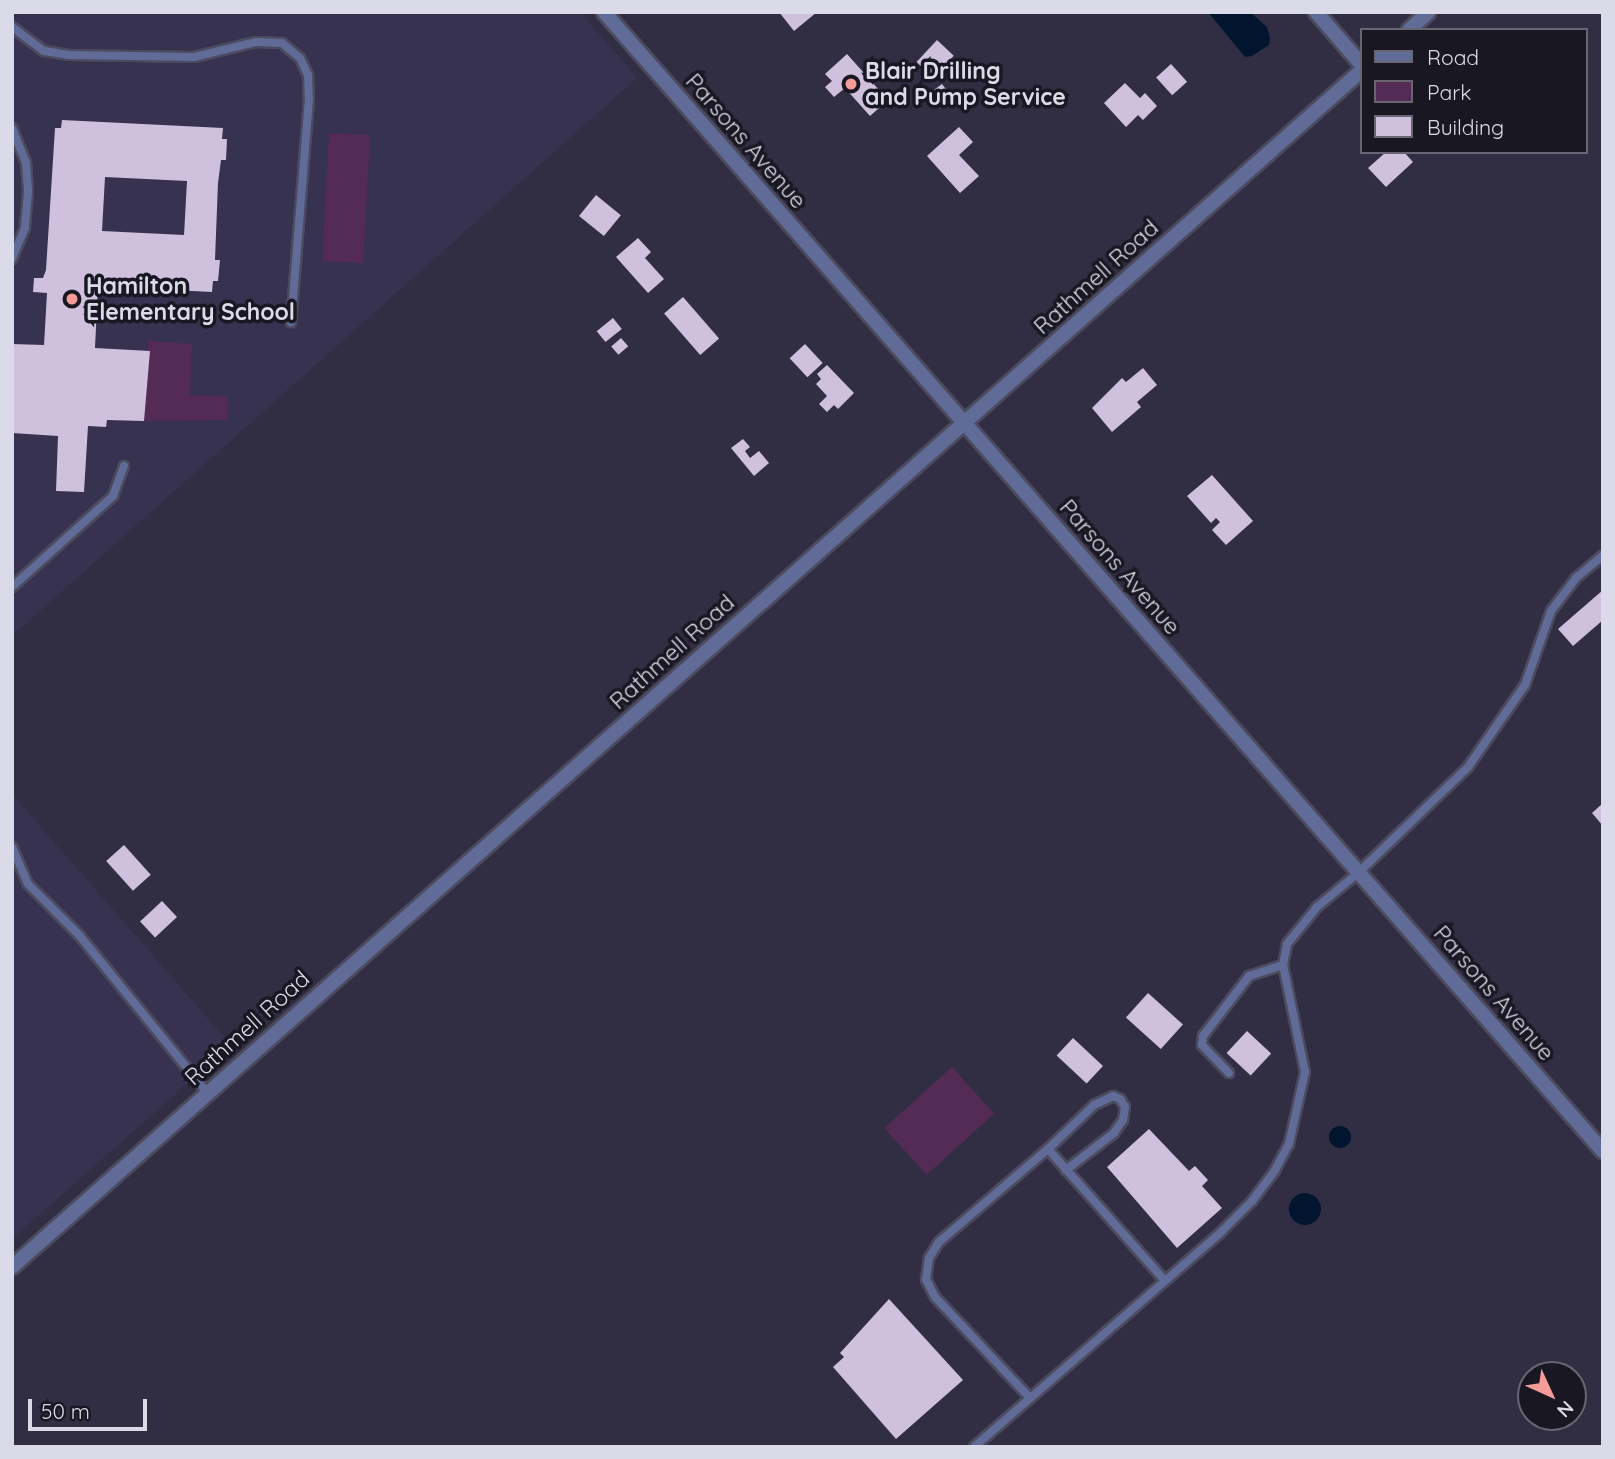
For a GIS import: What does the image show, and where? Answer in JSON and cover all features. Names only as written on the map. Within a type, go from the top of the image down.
[{"type":"street","name":"Parsons Avenue","points":[[604,12],[1603,1151]]},
{"type":"street","points":[[1316,12],[1360,63]]},
{"type":"street","points":[[1411,28],[1428,12]]},
{"type":"street","name":"Rathmell Road","points":[[12,1267],[1360,72]]},
{"type":"lane","points":[[12,27],[44,51],[68,55],[194,57],[256,42],[282,43],[300,58],[307,75],[309,99],[291,322]]},
{"type":"lane","points":[[12,128],[26,162],[28,192],[25,228],[12,259]]},
{"type":"lane","points":[[12,587],[113,496],[124,466]]},
{"type":"lane","points":[[974,1447],[1165,1281],[1252,1201],[1289,1144],[1305,1072],[1283,965],[1287,944],[1299,926],[1468,767],[1525,685],[1551,611],[1576,578],[1603,555]]},
{"type":"lane","points":[[12,847],[28,884],[79,934],[208,1094]]},
{"type":"lane","points":[[12,877],[22,869]]},
{"type":"lane","points":[[1229,1073],[1202,1045],[1203,1036],[1248,976],[1283,965]]},
{"type":"lane","points":[[1030,1398],[935,1297],[926,1279],[929,1258],[939,1241],[1050,1148],[1094,1105],[1113,1096],[1120,1099],[1125,1107],[1124,1120],[1114,1133],[1066,1170]]},
{"type":"lane","points":[[1050,1148],[1066,1170],[1165,1281]]},
{"type":"shaded area","points":[[12,12],[580,12],[637,78],[12,636]]},
{"type":"shaded area","points":[[12,794],[231,1045],[12,1239]]},
{"type":"green space","points":[[329,133],[370,135],[363,263],[322,261]]},
{"type":"green space","points":[[148,341],[192,344],[190,395],[228,397],[227,420],[144,421]]},
{"type":"green space","points":[[952,1067],[994,1114],[927,1175],[884,1128]]},
{"type":"water","points":[[1208,12],[1250,12],[1267,27],[1269,45],[1252,56],[1245,57]]},
{"type":"water","points":[[1336,1126],[1344,1126],[1351,1133],[1351,1141],[1344,1148],[1336,1148],[1329,1141],[1329,1133]]},
{"type":"water","points":[[1305,1193],[1316,1198],[1321,1209],[1316,1220],[1305,1225],[1294,1220],[1289,1209],[1294,1198]]},
{"type":"building","points":[[779,12],[817,12],[794,31]]},
{"type":"building","points":[[937,40],[954,56],[933,78],[917,62]]},
{"type":"building","name":"Blair Drilling and Pump Service","points":[[847,54],[888,100],[870,116],[845,88],[834,97],[825,87],[832,81],[825,74]]},
{"type":"building","points":[[1171,64],[1187,82],[1172,95],[1156,77]]},
{"type":"building","points":[[1125,83],[1140,98],[1145,93],[1157,106],[1143,120],[1138,115],[1126,127],[1104,103]]},
{"type":"building","points":[[942,84],[948,92],[934,103],[928,95]]},
{"type":"building","name":"Hamilton Elementary School","points":[[62,120],[223,128],[222,139],[227,139],[226,160],[221,160],[218,183],[215,260],[220,260],[218,281],[213,281],[212,292],[98,286],[95,348],[150,351],[144,421],[107,420],[106,427],[88,426],[84,492],[56,491],[58,436],[12,433],[12,344],[44,345],[47,293],[33,292],[34,278],[43,278],[46,270],[55,128],[61,128]],"holes":[[[105,177],[187,181],[184,235],[102,231]]]},
{"type":"building","points":[[959,127],[973,142],[959,155],[979,176],[960,193],[927,156]]},
{"type":"building","points":[[1384,154],[1406,154],[1413,162],[1386,187],[1368,168]]},
{"type":"building","points":[[596,195],[621,215],[604,236],[579,216]]},
{"type":"building","points":[[638,238],[651,252],[645,258],[664,279],[648,293],[616,257]]},
{"type":"building","points":[[683,297],[719,339],[700,355],[664,313]]},
{"type":"building","points":[[613,318],[622,329],[605,342],[597,331]]},
{"type":"building","points":[[621,338],[628,346],[618,355],[611,347]]},
{"type":"building","points":[[805,344],[823,363],[807,377],[790,358]]},
{"type":"building","points":[[827,365],[854,393],[838,409],[834,405],[827,412],[819,404],[827,396],[816,384],[821,379],[817,374]]},
{"type":"building","points":[[1143,368],[1157,385],[1137,402],[1141,407],[1112,432],[1092,408],[1122,378],[1126,382]]},
{"type":"building","points":[[743,439],[750,447],[745,451],[750,458],[759,451],[769,463],[754,476],[731,448]]},
{"type":"building","points":[[1212,475],[1253,521],[1226,545],[1212,530],[1220,522],[1216,518],[1211,523],[1187,496]]},
{"type":"building","points":[[1603,590],[1603,620],[1573,646],[1558,629]]},
{"type":"building","points":[[1603,803],[1603,826],[1592,813]]},
{"type":"building","points":[[124,845],[151,875],[133,891],[106,861]]},
{"type":"building","points":[[162,901],[177,917],[155,938],[140,921]]},
{"type":"building","points":[[1148,993],[1183,1024],[1161,1049],[1126,1018]]},
{"type":"building","points":[[1247,1031],[1271,1054],[1251,1075],[1227,1053]]},
{"type":"building","points":[[1073,1038],[1103,1066],[1087,1084],[1057,1056]]},
{"type":"building","points":[[1149,1129],[1189,1171],[1195,1166],[1208,1180],[1202,1186],[1222,1208],[1177,1248],[1107,1167]]},
{"type":"building","points":[[889,1299],[963,1380],[896,1439],[833,1367],[844,1357],[840,1353]]},
{"type":"place","name":"Blair Drilling and Pump Service","points":[[851,84]]},
{"type":"place","name":"Hamilton Elementary School","points":[[72,299]]}]
